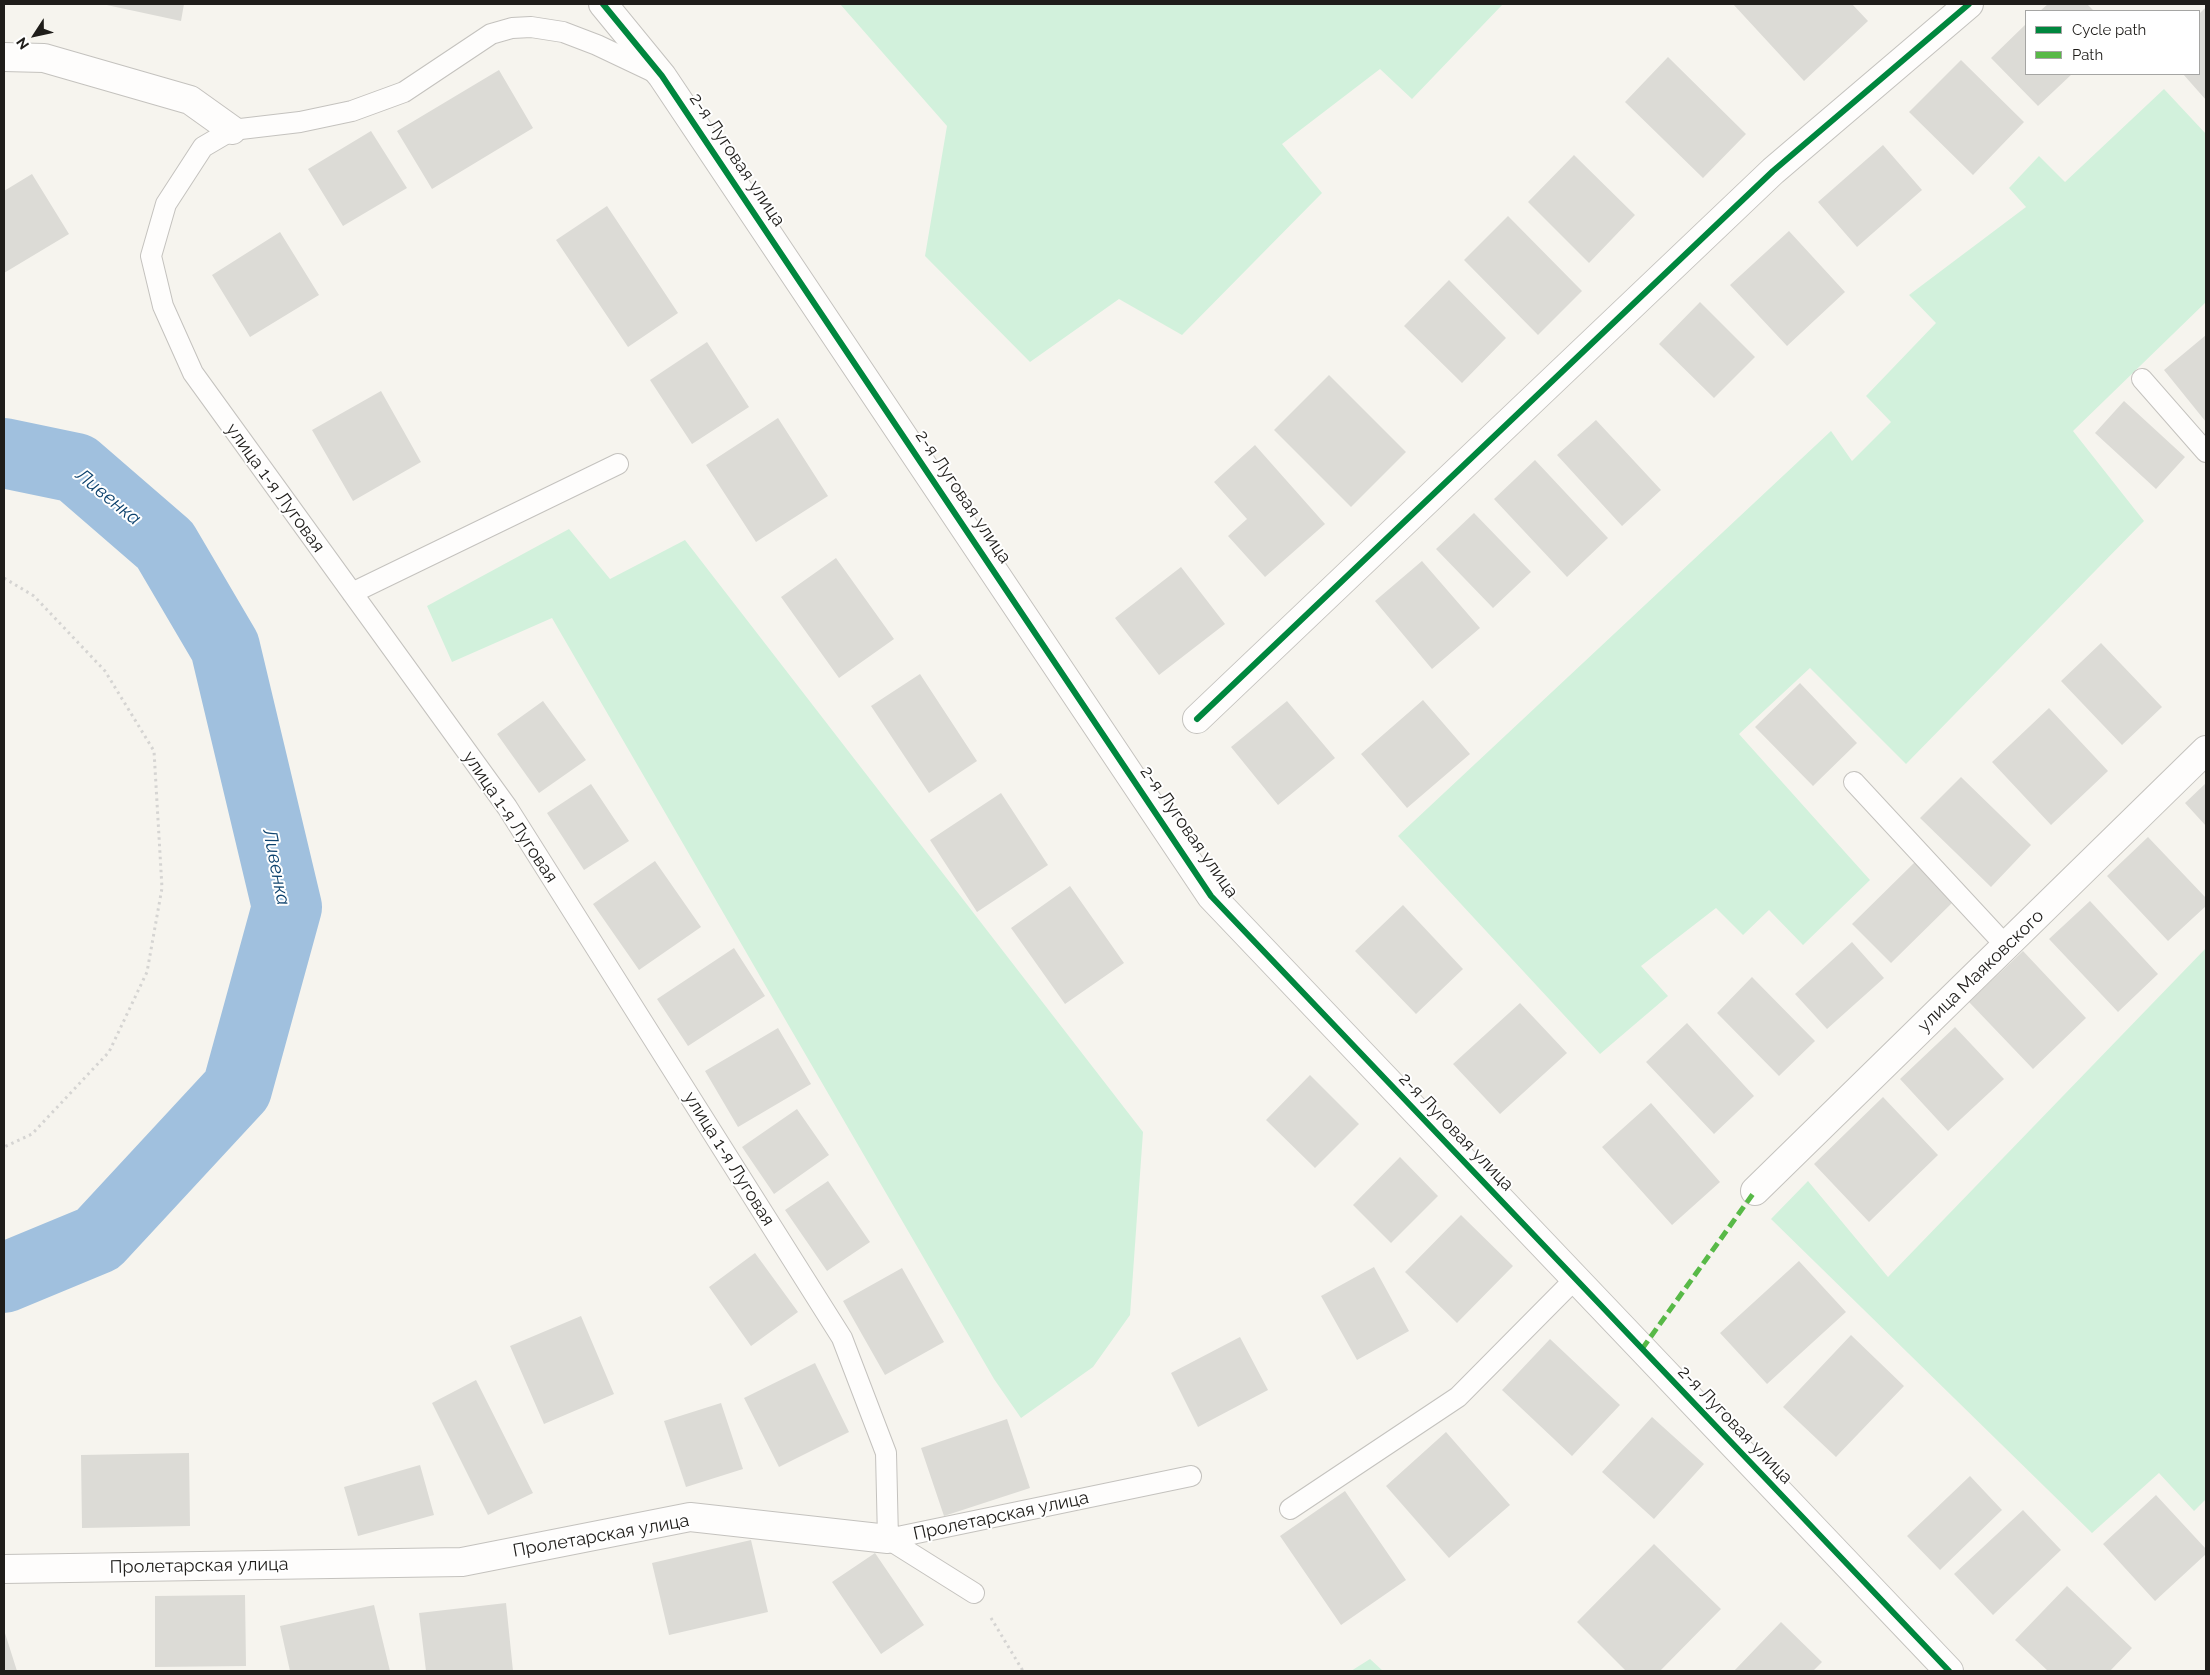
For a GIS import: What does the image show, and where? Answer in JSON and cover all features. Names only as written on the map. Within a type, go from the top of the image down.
[{"type":"street","name":"2-я Луговая улица","points":[[603,4],[662,76],[1211,896],[1949,1671]]},
{"type":"street","points":[[1197,719],[1773,171],[1968,4]]},
{"type":"street","points":[[4,58],[44,58],[190,100],[232,130]]},
{"type":"street","name":"улица Маяковского","points":[[1755,1191],[2206,750]]},
{"type":"street","name":"Пролетарская улица","points":[[4,1569],[462,1562],[690,1517],[888,1539]]},
{"type":"lane","name":"улица 1-я Луговая","points":[[662,76],[597,45],[564,32],[531,27],[512,28],[491,34],[404,92],[352,111],[232,130],[203,147],[166,204],[151,256],[163,306],[193,373],[507,807],[842,1338],[886,1453],[888,1539]]},
{"type":"lane","points":[[2142,379],[2206,452]]},
{"type":"lane","points":[[352,594],[618,464]]},
{"type":"lane","points":[[1854,782],[2006,946]]},
{"type":"lane","points":[[1290,1509],[1458,1397],[1575,1279]]},
{"type":"lane","name":"Пролетарская улица","points":[[888,1539],[1192,1476]]},
{"type":"lane","points":[[888,1539],[974,1593]]},
{"type":"path","points":[[4,578],[34,596],[104,671],[154,750],[162,888],[147,972],[109,1052],[32,1134],[4,1147]]},
{"type":"path","points":[[974,1593],[1023,1671]]},
{"type":"green space","points":[[840,4],[1503,4],[1412,99],[1380,69],[1282,144],[1322,193],[1182,335],[1119,299],[1030,362],[925,256],[947,126]]},
{"type":"green space","points":[[2164,89],[2206,134],[2206,302],[2073,431],[2144,521],[1906,764],[1810,668],[1739,734],[1870,880],[1803,945],[1769,910],[1743,935],[1716,908],[1641,966],[1668,996],[1600,1054],[1398,836],[1831,431],[1852,461],[1891,422],[1866,396],[1936,323],[1909,295],[2026,207],[2009,188],[2039,156],[2065,182]]},
{"type":"green space","points":[[569,529],[610,579],[685,540],[1143,1132],[1130,1315],[1093,1367],[1021,1418],[994,1379],[552,618],[452,662],[427,606]]},
{"type":"green space","points":[[2206,948],[2206,1499],[2194,1511],[2159,1473],[2092,1533],[1771,1219],[1808,1181],[1888,1277]]},
{"type":"green space","points":[[1370,1659],[1383,1671],[1351,1671]]},
{"type":"building","points":[[102,4],[184,4],[181,21]]},
{"type":"building","points":[[1733,4],[1852,4],[1868,21],[1804,81]]},
{"type":"building","points":[[2048,4],[2087,4],[2093,10],[2041,10]]},
{"type":"building","points":[[2206,7],[2206,100],[2184,75],[2200,75],[2200,13]]},
{"type":"building","points":[[2025,25],[2025,75],[2071,75],[2038,106],[1991,58]]},
{"type":"building","points":[[1668,57],[1746,134],[1703,178],[1625,102]]},
{"type":"building","points":[[1961,60],[2024,122],[1973,175],[1909,112]]},
{"type":"building","points":[[499,70],[533,128],[432,189],[397,131]]},
{"type":"building","points":[[371,131],[407,188],[343,226],[308,169]]},
{"type":"building","points":[[1883,145],[1922,190],[1857,247],[1818,202]]},
{"type":"building","points":[[1574,155],[1635,215],[1589,263],[1528,202]]},
{"type":"building","points":[[32,174],[69,234],[4,273],[4,191]]},
{"type":"building","points":[[607,206],[678,313],[628,347],[556,240]]},
{"type":"building","points":[[1508,216],[1582,291],[1538,335],[1464,260]]},
{"type":"building","points":[[1789,231],[1845,292],[1787,346],[1730,285]]},
{"type":"building","points":[[280,232],[319,295],[250,337],[212,275]]},
{"type":"building","points":[[1449,280],[1506,338],[1462,383],[1404,326]]},
{"type":"building","points":[[1700,302],[1755,357],[1714,398],[1659,344]]},
{"type":"building","points":[[2206,335],[2206,422],[2164,370]]},
{"type":"building","points":[[707,342],[749,407],[692,444],[650,380]]},
{"type":"building","points":[[1329,375],[1406,452],[1351,507],[1274,430]]},
{"type":"building","points":[[381,391],[421,462],[353,501],[312,430]]},
{"type":"building","points":[[2124,401],[2185,457],[2156,489],[2095,433]]},
{"type":"building","points":[[778,418],[828,496],[756,542],[706,465]]},
{"type":"building","points":[[1596,420],[1661,490],[1622,526],[1557,455]]},
{"type":"building","points":[[1255,445],[1325,524],[1265,577],[1228,536],[1247,519],[1214,482]]},
{"type":"building","points":[[1535,460],[1608,538],[1567,577],[1494,499]]},
{"type":"building","points":[[1474,513],[1531,572],[1493,608],[1436,549]]},
{"type":"building","points":[[836,558],[894,639],[839,678],[781,597]]},
{"type":"building","points":[[1422,561],[1480,628],[1432,669],[1375,601]]},
{"type":"building","points":[[1181,567],[1225,624],[1159,675],[1115,618]]},
{"type":"building","points":[[2101,643],[2162,707],[2122,745],[2061,681]]},
{"type":"building","points":[[920,674],[977,761],[929,793],[871,706]]},
{"type":"building","points":[[1800,683],[1857,743],[1813,786],[1755,727]]},
{"type":"building","points":[[1423,700],[1470,754],[1407,808],[1361,754]]},
{"type":"building","points":[[543,701],[586,760],[539,793],[497,734]]},
{"type":"building","points":[[1287,701],[1335,758],[1278,805],[1231,747]]},
{"type":"building","points":[[2049,708],[2108,771],[2051,825],[1992,762]]},
{"type":"building","points":[[1961,777],[2031,845],[1991,887],[1920,818]]},
{"type":"building","points":[[2206,783],[2206,826],[2185,803]]},
{"type":"building","points":[[591,784],[629,841],[584,870],[547,813]]},
{"type":"building","points":[[1001,793],[1048,865],[977,912],[930,840]]},
{"type":"building","points":[[2148,837],[2206,898],[2206,906],[2168,941],[2107,876]]},
{"type":"building","points":[[655,861],[701,927],[639,970],[593,904]]},
{"type":"building","points":[[1915,862],[1954,901],[1891,963],[1852,924]]},
{"type":"building","points":[[1070,886],[1124,963],[1065,1004],[1011,928]]},
{"type":"building","points":[[2090,901],[2158,974],[2118,1012],[2049,939]]},
{"type":"building","points":[[1403,905],[1463,969],[1416,1014],[1355,951]]},
{"type":"building","points":[[1852,942],[1884,978],[1827,1029],[1795,994]]},
{"type":"building","points":[[734,948],[765,996],[688,1046],[657,999]]},
{"type":"building","points":[[2023,951],[2086,1018],[2033,1069],[1969,1002]]},
{"type":"building","points":[[1752,977],[1815,1041],[1779,1076],[1717,1013]]},
{"type":"building","points":[[1520,1003],[1567,1053],[1500,1114],[1453,1064]]},
{"type":"building","points":[[1687,1023],[1754,1096],[1714,1134],[1646,1062]]},
{"type":"building","points":[[1955,1027],[2004,1079],[1948,1131],[1900,1079]]},
{"type":"building","points":[[778,1028],[811,1084],[738,1127],[705,1071]]},
{"type":"building","points":[[1310,1075],[1359,1124],[1315,1168],[1266,1120]]},
{"type":"building","points":[[1883,1097],[1938,1155],[1869,1222],[1814,1164]]},
{"type":"building","points":[[1651,1103],[1720,1182],[1672,1225],[1602,1147]]},
{"type":"building","points":[[797,1109],[829,1155],[774,1194],[742,1147]]},
{"type":"building","points":[[1400,1157],[1438,1196],[1391,1243],[1353,1205]]},
{"type":"building","points":[[828,1181],[870,1242],[827,1271],[785,1210]]},
{"type":"building","points":[[1461,1215],[1513,1266],[1457,1323],[1405,1272]]},
{"type":"building","points":[[755,1253],[798,1312],[751,1346],[709,1287]]},
{"type":"building","points":[[1799,1261],[1846,1312],[1767,1384],[1720,1333]]},
{"type":"building","points":[[1374,1267],[1409,1331],[1357,1360],[1321,1296]]},
{"type":"building","points":[[902,1268],[944,1342],[885,1375],[843,1301]]},
{"type":"building","points":[[581,1316],[614,1394],[544,1424],[510,1346]]},
{"type":"building","points":[[1851,1335],[1904,1386],[1836,1457],[1783,1407]]},
{"type":"building","points":[[1240,1337],[1268,1390],[1198,1427],[1171,1373]]},
{"type":"building","points":[[1550,1339],[1620,1405],[1572,1456],[1502,1390]]},
{"type":"building","points":[[815,1363],[849,1432],[779,1467],[744,1398]]},
{"type":"building","points":[[476,1380],[533,1493],[488,1515],[432,1403]]},
{"type":"building","points":[[721,1403],[743,1469],[686,1487],[664,1421]]},
{"type":"building","points":[[1652,1417],[1704,1464],[1654,1519],[1602,1472]]},
{"type":"building","points":[[1007,1419],[1030,1488],[944,1516],[921,1448]]},
{"type":"building","points":[[1446,1432],[1510,1505],[1449,1558],[1386,1486]]},
{"type":"building","points":[[189,1453],[190,1526],[82,1528],[81,1455]]},
{"type":"building","points":[[420,1465],[434,1515],[358,1536],[344,1487]]},
{"type":"building","points":[[1970,1476],[2002,1510],[1940,1570],[1907,1536]]},
{"type":"building","points":[[1345,1491],[1406,1580],[1341,1625],[1280,1536]]},
{"type":"building","points":[[2156,1495],[2206,1549],[2206,1554],[2155,1601],[2103,1544]]},
{"type":"building","points":[[2023,1510],[2061,1550],[1993,1615],[1954,1574]]},
{"type":"building","points":[[751,1540],[768,1612],[669,1635],[652,1563]]},
{"type":"building","points":[[1654,1544],[1721,1609],[1660,1671],[1626,1671],[1577,1622]]},
{"type":"building","points":[[875,1553],[924,1625],[881,1654],[832,1582]]},
{"type":"building","points":[[2067,1586],[2132,1648],[2110,1671],[2048,1671],[2015,1640]]},
{"type":"building","points":[[245,1595],[246,1666],[155,1667],[155,1596]]},
{"type":"building","points":[[506,1603],[513,1671],[426,1671],[419,1613]]},
{"type":"building","points":[[374,1605],[390,1671],[290,1671],[280,1626]]},
{"type":"building","points":[[1781,1622],[1822,1662],[1813,1671],[1734,1671]]},
{"type":"building","points":[[4,1630],[17,1671],[4,1671]]},
{"type":"waterway","name":"Ливенка","points":[[4,453],[76,468],[165,545],[225,647],[287,907],[237,1089],[98,1239],[4,1278]]},
{"type":"marked path","points":[[1642,1349],[1755,1191]]},
{"type":"cycle path","points":[[603,4],[662,76],[1211,896],[1949,1671]]},
{"type":"cycle path","points":[[1197,719],[1773,171],[1969,4]]}]
